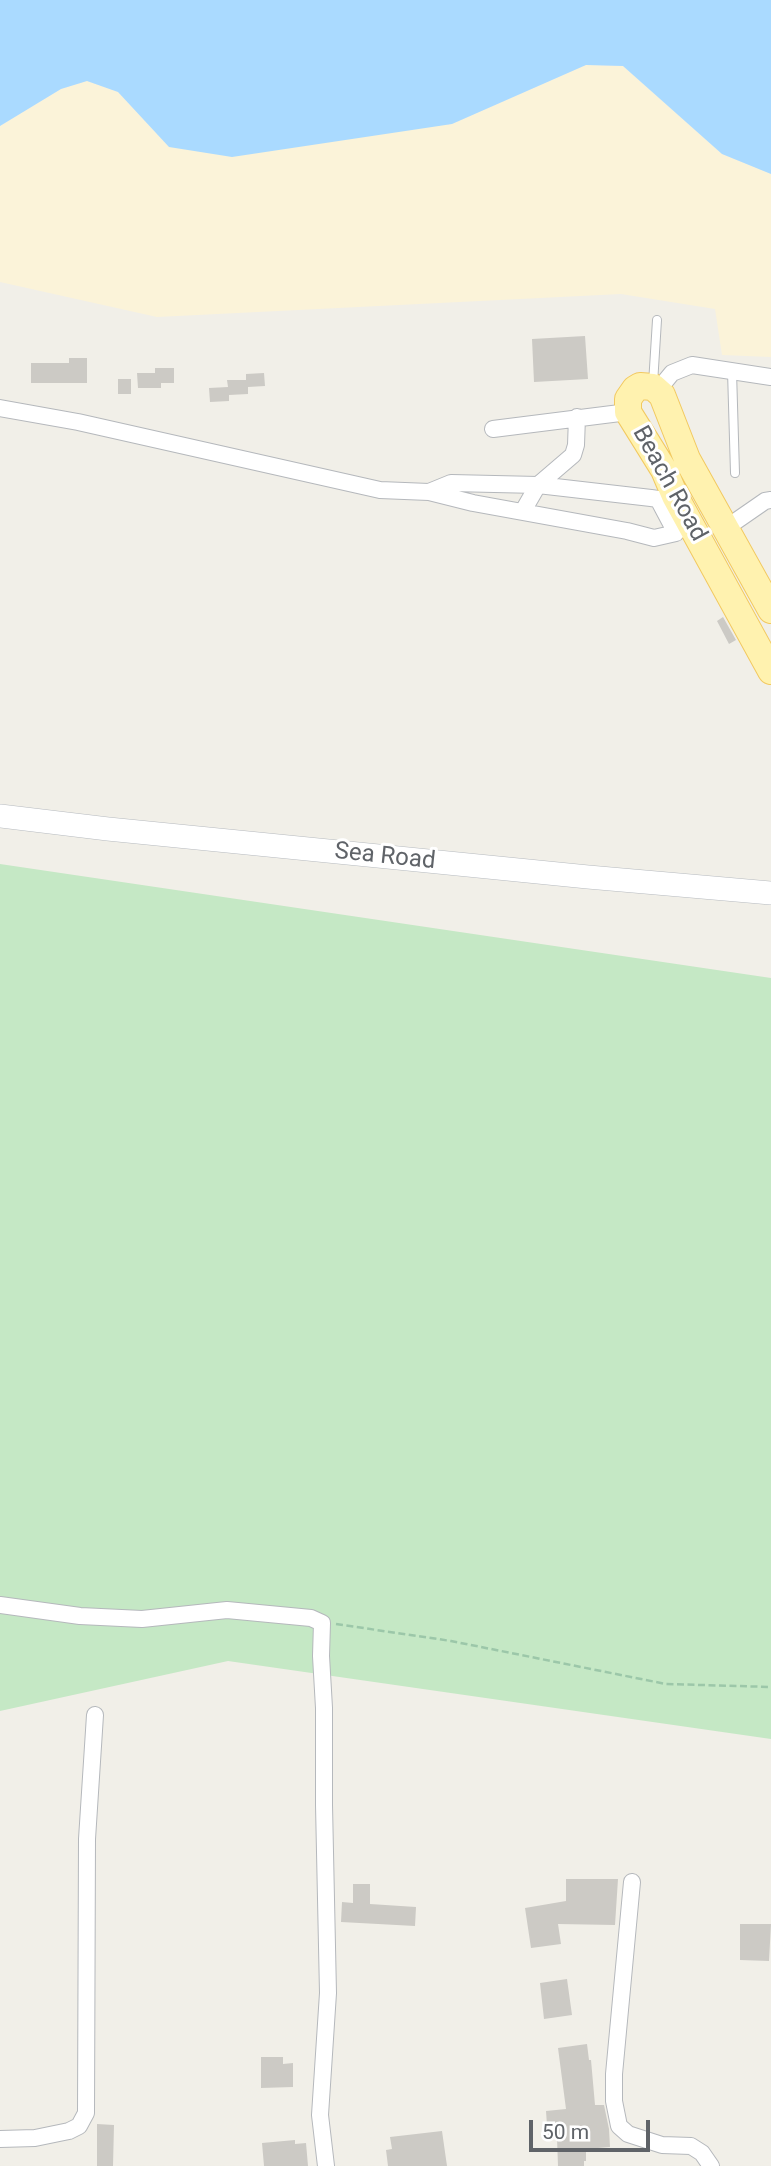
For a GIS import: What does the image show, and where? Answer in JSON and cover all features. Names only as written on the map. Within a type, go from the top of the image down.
[{"type":"main road","name":"Beach Road","points":[[768,595],[701,485],[675,464],[628,412],[628,399],[635,389],[646,386],[655,388],[675,464],[675,496],[771,671]]},
{"type":"main road","points":[[675,496],[701,485]]},
{"type":"street","points":[[655,388],[685,366],[771,377]]},
{"type":"street","points":[[0,408],[78,422],[380,490],[429,492],[472,503],[654,538],[676,533],[655,498],[538,485],[451,484],[429,492]]},
{"type":"street","points":[[493,429],[628,412]]},
{"type":"street","points":[[523,511],[538,485],[573,455],[577,417]]},
{"type":"street","points":[[726,528],[765,501],[771,500]]},
{"type":"street","name":"Sea Road","points":[[0,816],[588,877],[771,892]]},
{"type":"street","points":[[0,1605],[80,1616],[142,1619],[227,1610],[310,1618],[322,1623],[328,1993],[320,2115],[326,2166]]},
{"type":"street","points":[[0,2139],[34,2138],[69,2131],[79,2126],[86,2113],[87,1839],[95,1716]]},
{"type":"street","points":[[632,1882],[614,2074],[614,2101],[619,2126],[628,2134],[662,2145],[691,2146],[702,2153],[711,2166]]},
{"type":"lane","points":[[655,388],[657,320]]},
{"type":"lane","points":[[732,371],[735,472]]},
{"type":"path","points":[[322,1623],[451,1641],[666,1684],[771,1687]]},
{"type":"green space","points":[[0,864],[771,978],[771,1739],[228,1661],[0,1711]]},
{"type":"sand","points":[[586,65],[623,66],[722,154],[771,174],[771,357],[722,355],[715,309],[621,294],[157,317],[0,282],[0,126],[61,89],[87,81],[118,92],[169,147],[452,124]]},
{"type":"water","points":[[0,0],[771,0],[771,174],[722,154],[623,66],[586,65],[452,124],[232,157],[169,147],[118,92],[87,81],[61,89],[0,126]]},
{"type":"building","points":[[585,336],[588,379],[534,382],[532,339]]},
{"type":"building","points":[[69,358],[87,358],[87,383],[31,383],[31,363],[69,363]]},
{"type":"building","points":[[155,368],[174,368],[174,383],[161,383],[161,388],[138,388],[137,373],[155,373]]},
{"type":"building","points":[[264,373],[265,386],[248,387],[248,394],[229,395],[229,401],[210,402],[209,388],[228,387],[227,380],[246,380],[246,374]]},
{"type":"building","points":[[118,379],[131,379],[131,394],[118,394]]},
{"type":"building","points":[[723,617],[736,640],[729,644],[717,621]]},
{"type":"building","points":[[566,1879],[618,1879],[615,1925],[558,1924],[561,1944],[531,1948],[525,1908],[566,1901]]},
{"type":"building","points":[[353,1884],[370,1884],[370,1904],[416,1907],[415,1926],[341,1922],[342,1902],[353,1903]]},
{"type":"building","points":[[740,1924],[771,1924],[769,1961],[740,1960]]},
{"type":"building","points":[[567,1979],[572,2015],[544,2019],[540,1983]]},
{"type":"building","points":[[587,2044],[595,2105],[604,2105],[610,2147],[586,2149],[584,2166],[558,2166],[557,2138],[548,2139],[546,2111],[566,2109],[558,2048]]},
{"type":"building","points":[[261,2057],[283,2057],[283,2064],[293,2063],[293,2087],[261,2088]]},
{"type":"building","points":[[97,2124],[114,2125],[113,2166],[97,2166]]},
{"type":"building","points":[[442,2131],[447,2166],[388,2166],[386,2150],[392,2149],[390,2137]]},
{"type":"building","points":[[295,2140],[295,2144],[306,2143],[308,2166],[264,2166],[262,2143]]}]
